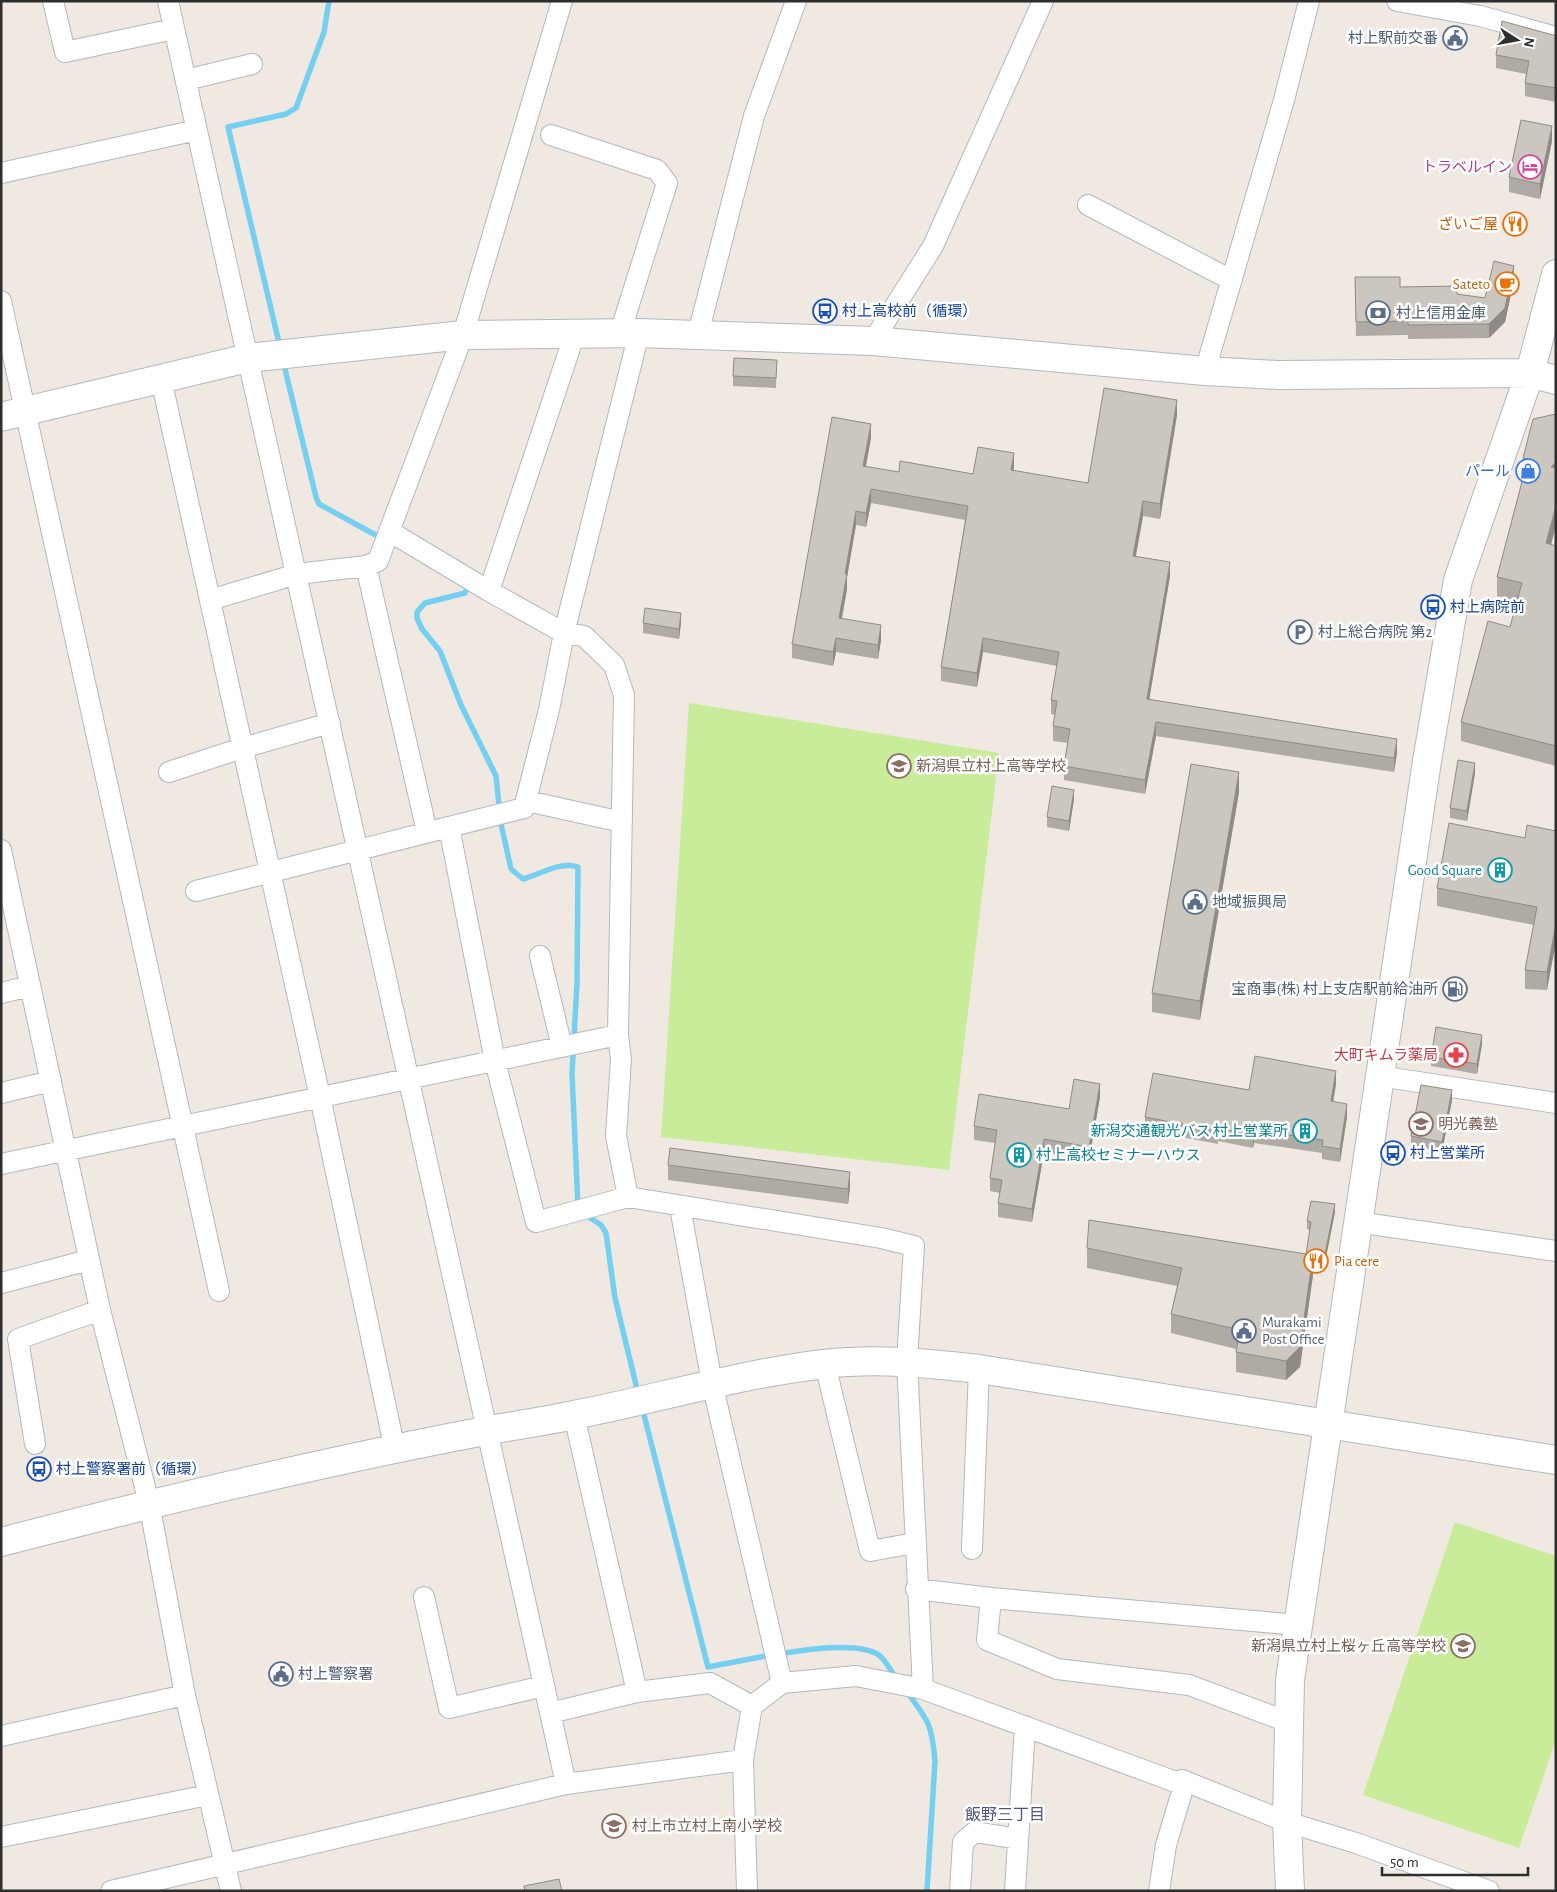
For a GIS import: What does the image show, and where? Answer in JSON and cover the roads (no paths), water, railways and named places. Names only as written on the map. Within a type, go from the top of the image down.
[{"type":"street","points":[[53,1],[65,52],[174,29]]},
{"type":"street","points":[[168,1],[488,1430],[510,1541],[566,1784]]},
{"type":"street","points":[[210,600],[297,574],[366,566],[378,561],[463,335],[562,1]]},
{"type":"street","points":[[698,334],[754,116],[796,1]]},
{"type":"street","points":[[873,341],[933,246],[1043,1]]},
{"type":"street","points":[[1205,371],[1284,100],[1309,1]]},
{"type":"street","points":[[1396,1],[1480,16],[1556,37]]},
{"type":"street","points":[[186,80],[252,64]]},
{"type":"street","points":[[1,174],[197,130]]},
{"type":"street","points":[[196,890],[524,808],[549,710],[629,333],[667,183],[657,170],[551,135]]},
{"type":"street","points":[[1088,205],[1232,280]]},
{"type":"street","points":[[1290,1891],[1286,1822],[1290,1680],[1427,761],[1458,580],[1530,372],[1556,274]]},
{"type":"street","points":[[1,301],[14,414],[182,1126],[219,1291]]},
{"type":"street","points":[[489,591],[575,334]]},
{"type":"street","points":[[14,414],[248,358],[463,335],[698,334],[873,341],[1205,371],[1278,375],[1530,372],[1556,380]]},
{"type":"street","points":[[161,379],[320,1096],[395,1450]]},
{"type":"street","points":[[389,530],[489,591],[564,633],[584,636],[597,646],[614,665],[624,695],[618,1035],[621,1059],[616,1136],[628,1197]]},
{"type":"street","points":[[366,566],[427,832]]},
{"type":"street","points":[[169,772],[242,748],[330,723]]},
{"type":"street","points":[[527,801],[622,822]]},
{"type":"street","points":[[449,826],[495,1060],[536,1222],[628,1197],[680,1207],[881,1238],[914,1246],[907,1361],[922,1689]]},
{"type":"street","points":[[1,850],[4,879],[30,986],[100,1310],[149,1503],[185,1695],[231,1891]]},
{"type":"street","points":[[540,956],[562,1047]]},
{"type":"street","points":[[1,993],[30,986]]},
{"type":"street","points":[[1,1164],[618,1035]]},
{"type":"street","points":[[1380,1076],[1556,1103]]},
{"type":"street","points":[[1,1093],[51,1081]]},
{"type":"street","points":[[680,1207],[712,1383],[782,1683]]},
{"type":"street","points":[[1357,1222],[1556,1251]]},
{"type":"street","points":[[1,1283],[89,1260]]},
{"type":"street","points":[[35,1444],[18,1339],[100,1310]]},
{"type":"street","points":[[1,1542],[149,1503],[488,1430],[574,1415],[712,1383],[825,1364],[907,1361],[979,1369],[1328,1422],[1556,1460]]},
{"type":"street","points":[[825,1364],[870,1551],[915,1543]]},
{"type":"street","points":[[972,1549],[979,1369]]},
{"type":"street","points":[[574,1415],[637,1692]]},
{"type":"street","points":[[916,1589],[991,1598],[1299,1625]]},
{"type":"street","points":[[424,1597],[449,1708],[544,1686]]},
{"type":"street","points":[[991,1598],[987,1640],[1057,1669],[1189,1685],[1288,1722]]},
{"type":"street","points":[[747,1891],[743,1760],[752,1706],[782,1683],[856,1676],[922,1689],[1184,1785]]},
{"type":"street","points":[[550,1713],[637,1692],[710,1683],[752,1706]]},
{"type":"street","points":[[1,1736],[185,1695]]},
{"type":"street","points":[[1015,1891],[1025,1726]]},
{"type":"street","points":[[112,1891],[566,1784],[743,1760]]},
{"type":"street","points":[[1159,1891],[1166,1845],[1184,1785],[1182,1780],[1286,1822],[1356,1843],[1489,1891]]},
{"type":"street","points":[[1,1837],[208,1795]]},
{"type":"street","points":[[960,1891],[963,1842],[974,1832],[1018,1839]]},
{"type":"waterway","points":[[280,347],[228,127],[286,114],[296,108],[324,32],[329,1]]},
{"type":"waterway","points":[[283,361],[319,504],[383,539]]},
{"type":"waterway","points":[[465,584],[467,588],[465,593],[425,603],[417,612],[417,618],[422,629],[440,651],[461,705],[496,776],[501,824],[511,869],[523,879],[557,867],[578,867],[577,983],[572,1074],[578,1207]]},
{"type":"waterway","points":[[584,1214],[601,1225],[606,1233],[615,1298],[638,1393]]},
{"type":"waterway","points":[[642,1407],[708,1667],[797,1651],[846,1648],[866,1650],[880,1656],[896,1678]]},
{"type":"waterway","points":[[906,1691],[928,1723],[934,1749],[935,1761],[927,1891]]},
{"type":"place","name":"村上駅前交番","points":[[1455,38]]},
{"type":"place","name":"トラベルイン","points":[[1530,167]]},
{"type":"place","name":"ざいご屋","points":[[1515,224]]},
{"type":"place","name":"Sateto","points":[[1507,284]]},
{"type":"place","name":"村上高校前（循環）","points":[[825,311]]},
{"type":"place","name":"村上信用金庫","points":[[1378,313]]},
{"type":"place","name":"パール","points":[[1528,471]]},
{"type":"place","name":"村上病院前","points":[[1433,607]]},
{"type":"place","name":"村上総合病院 第2","points":[[1300,632]]},
{"type":"place","name":"新潟県立村上高等学校","points":[[899,766]]},
{"type":"place","name":"Good Square","points":[[1500,870]]},
{"type":"place","name":"地域振興局","points":[[1195,902]]},
{"type":"place","name":"宝商事(株) 村上支店駅前給油所","points":[[1455,989]]},
{"type":"place","name":"大町キムラ薬局","points":[[1456,1055]]},
{"type":"place","name":"明光義塾","points":[[1421,1124]]},
{"type":"place","name":"新潟交通観光バス 村上営業所","points":[[1305,1131]]},
{"type":"place","name":"村上営業所","points":[[1393,1153]]},
{"type":"place","name":"村上高校セミナーハウス","points":[[1019,1155]]},
{"type":"place","name":"Pia cere","points":[[1316,1261]]},
{"type":"place","name":"Murakami Post Office","points":[[1244,1331]]},
{"type":"place","name":"村上警察署前（循環）","points":[[39,1469]]},
{"type":"place","name":"新潟県立村上桜ヶ丘高等学校","points":[[1463,1646]]},
{"type":"place","name":"村上警察署","points":[[281,1674]]},
{"type":"place","name":"村上市立村上南小学校","points":[[614,1826]]},
{"type":"district","name":"飯野三丁目","points":[[1005,1814]]}]
